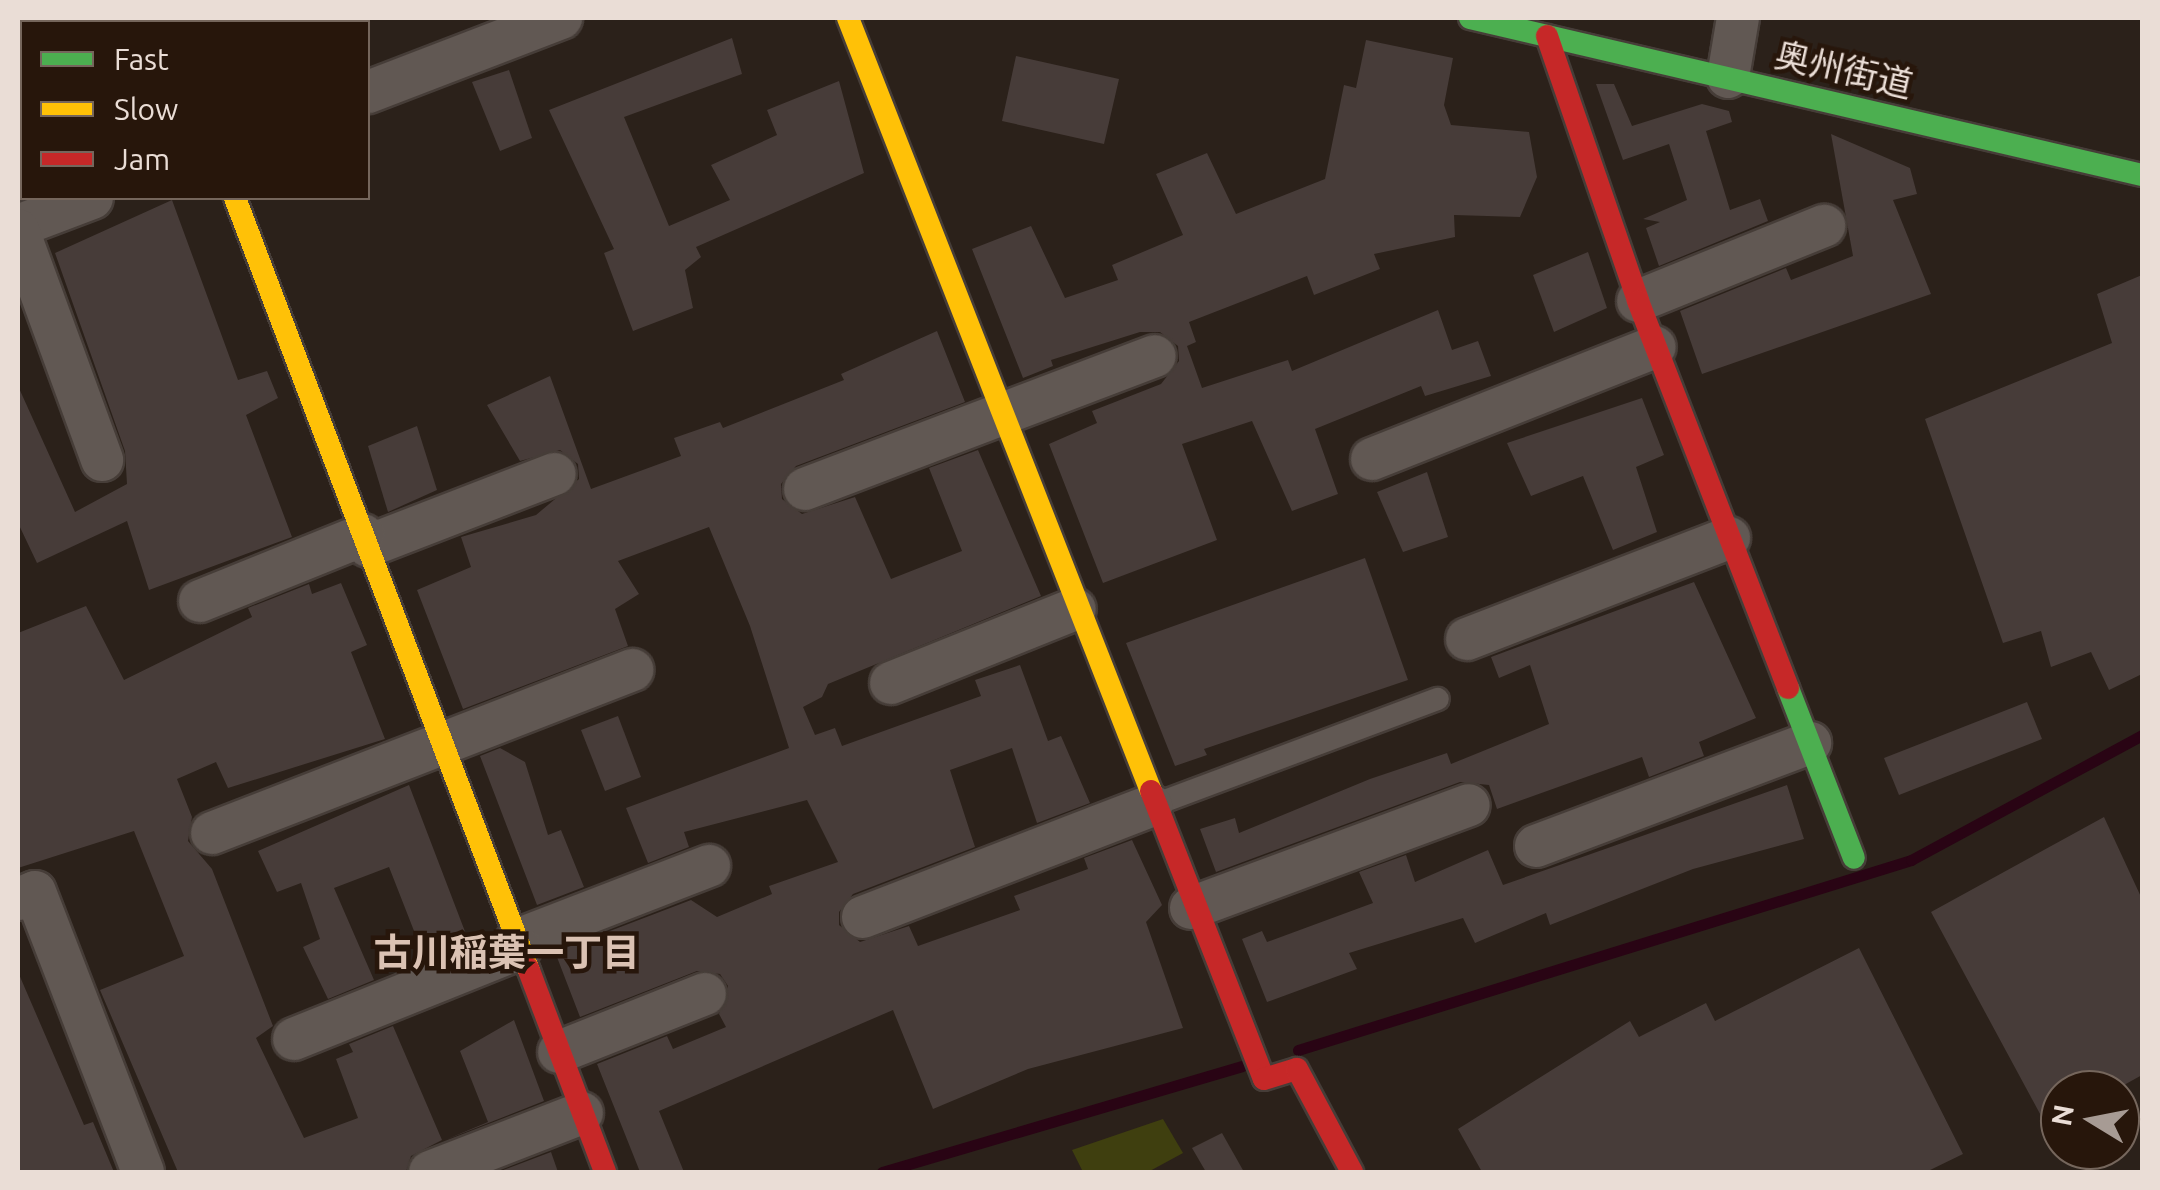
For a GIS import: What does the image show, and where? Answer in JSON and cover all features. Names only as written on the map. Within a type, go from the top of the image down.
[{"type":"street","points":[[370,91],[561,18]]},
{"type":"street","points":[[848,18],[1151,806],[1264,1080],[1297,1069],[1352,1172]]},
{"type":"street","name":"奥州街道","points":[[1470,18],[2142,175]]},
{"type":"street","points":[[1728,78],[1738,18]]},
{"type":"street","points":[[1547,36],[1638,301],[1854,858]]},
{"type":"street","points":[[87,200],[18,228],[102,460]]},
{"type":"street","points":[[237,200],[605,1172]]},
{"type":"street","points":[[1638,301],[1824,226]]},
{"type":"street","points":[[1372,459],[1656,347]]},
{"type":"street","points":[[805,488],[1155,356]]},
{"type":"street","points":[[200,601],[554,474]]},
{"type":"street","points":[[1467,640],[1729,538]]},
{"type":"street","points":[[890,683],[1075,609]]},
{"type":"street","points":[[212,833],[633,670]]},
{"type":"street","points":[[1536,846],[1810,743]]},
{"type":"street","points":[[1191,908],[1469,805]]},
{"type":"street","points":[[863,917],[1151,806]]},
{"type":"street","points":[[294,1039],[709,866]]},
{"type":"street","points":[[18,899],[35,892],[143,1172]]},
{"type":"street","points":[[559,1052],[704,994]]},
{"type":"street","points":[[430,1172],[582,1113]]},
{"type":"lane","points":[[1151,806],[1438,699]]},
{"type":"shaded area","points":[[1163,1119],[1183,1153],[1148,1172],[1083,1172],[1072,1150]]},
{"type":"building","points":[[732,38],[742,74],[624,117],[669,226],[730,200],[711,165],[777,135],[767,110],[839,81],[864,173],[696,247],[701,257],[685,270],[693,308],[633,331],[604,253],[614,249],[549,110]]},
{"type":"building","points":[[1366,40],[1453,58],[1444,105],[1451,125],[1529,132],[1537,177],[1520,217],[1454,215],[1455,237],[1374,254],[1380,269],[1314,295],[1307,276],[1189,322],[1196,342],[1187,346],[1202,388],[1288,360],[1292,371],[1438,310],[1452,350],[1478,341],[1491,376],[1425,396],[1421,386],[1315,429],[1338,494],[1292,511],[1252,421],[1182,444],[1217,540],[1103,583],[1049,444],[1097,423],[1092,411],[1161,384],[1179,361],[1178,346],[1160,332],[1140,332],[1051,360],[1053,366],[1023,378],[972,249],[1031,226],[1065,298],[1118,280],[1112,265],[1183,235],[1156,174],[1207,153],[1236,214],[1325,179],[1344,85],[1356,88]]},
{"type":"building","points":[[1016,56],[1119,79],[1104,144],[1002,121]]},
{"type":"building","points":[[509,70],[532,138],[500,151],[472,82]]},
{"type":"building","points":[[1596,84],[1614,84],[1632,126],[1702,104],[1729,111],[1732,122],[1706,131],[1730,210],[1760,199],[1768,221],[1659,266],[1646,228],[1660,222],[1643,219],[1687,200],[1669,144],[1623,160]]},
{"type":"building","points":[[1831,134],[1910,168],[1917,194],[1893,200],[1931,294],[1702,374],[1680,311],[1786,268],[1791,280],[1853,256]]},
{"type":"building","points":[[172,200],[238,380],[267,371],[278,398],[246,415],[292,537],[149,590],[127,521],[37,563],[18,523],[18,386],[75,512],[127,484],[125,451],[55,253]]},
{"type":"building","points":[[1588,252],[1607,308],[1554,332],[1533,275]]},
{"type":"building","points":[[2142,275],[2142,674],[2109,690],[2091,652],[2051,667],[2041,631],[2003,643],[1925,419],[2112,343],[2097,294]]},
{"type":"building","points":[[937,331],[965,402],[796,466],[781,484],[782,499],[802,514],[855,497],[891,579],[962,551],[929,468],[978,450],[1041,596],[828,684],[822,697],[803,707],[815,735],[835,728],[842,746],[981,696],[975,680],[1020,665],[1048,741],[1061,736],[1090,803],[1037,823],[1012,748],[950,770],[975,847],[853,894],[839,912],[839,925],[860,942],[909,926],[918,946],[1020,910],[1014,896],[1088,869],[1084,858],[1132,840],[1162,905],[1146,922],[1183,1028],[1028,1069],[933,1109],[893,1010],[659,1111],[684,1172],[640,1172],[597,1064],[667,1036],[673,1049],[726,1027],[719,1014],[728,986],[720,974],[697,971],[580,1017],[555,952],[691,900],[717,917],[772,894],[769,886],[838,862],[807,800],[684,832],[689,847],[648,863],[626,808],[789,748],[750,626],[709,527],[618,561],[639,594],[615,609],[628,646],[463,709],[417,590],[471,567],[461,537],[536,515],[579,479],[578,464],[560,450],[520,461],[487,405],[550,376],[591,489],[681,456],[674,438],[720,422],[723,428],[844,380],[841,374]]},
{"type":"building","points":[[1642,398],[1664,455],[1636,467],[1657,532],[1613,550],[1583,476],[1531,496],[1507,443]]},
{"type":"building","points":[[417,426],[437,490],[388,512],[368,446]]},
{"type":"building","points":[[1427,472],[1448,537],[1403,552],[1377,492]]},
{"type":"building","points":[[1365,558],[1408,680],[1204,749],[1207,755],[1175,766],[1126,643]]},
{"type":"building","points":[[1694,582],[1756,718],[1699,742],[1704,756],[1649,777],[1642,757],[1497,809],[1489,785],[1460,782],[1216,872],[1200,829],[1235,818],[1239,833],[1370,779],[1447,753],[1451,764],[1549,724],[1530,665],[1499,678],[1491,657]]},
{"type":"building","points":[[341,583],[367,645],[351,652],[385,739],[228,788],[216,762],[177,779],[192,817],[188,841],[212,869],[273,1026],[256,1038],[304,1138],[358,1118],[336,1059],[353,1052],[349,1044],[393,1026],[442,1140],[411,1156],[406,1172],[178,1172],[100,990],[184,956],[134,831],[18,868],[18,633],[86,606],[124,680],[252,617],[248,608],[309,584],[312,594]]},
{"type":"building","points":[[2027,702],[2042,739],[1899,795],[1884,758]]},
{"type":"building","points":[[618,716],[641,777],[605,791],[581,730]]},
{"type":"building","points":[[500,748],[525,762],[548,835],[561,830],[584,887],[537,905],[480,756]]},
{"type":"building","points":[[409,785],[469,942],[425,959],[389,867],[334,888],[374,980],[328,999],[303,947],[320,939],[301,883],[277,892],[258,851]]},
{"type":"building","points":[[1787,785],[1804,839],[1693,869],[1550,925],[1546,913],[1475,943],[1463,918],[1349,953],[1357,969],[1267,1002],[1242,939],[1262,931],[1267,942],[1373,903],[1359,872],[1406,855],[1415,882],[1488,850],[1503,885]]},
{"type":"building","points":[[2104,817],[2142,899],[2142,1075],[2140,1070],[2040,1070],[2040,1114],[1931,912]]},
{"type":"building","points":[[1859,948],[1963,1154],[1926,1172],[1482,1172],[1458,1129],[1630,1021],[1639,1037],[1706,1003],[1715,1021]]},
{"type":"building","points":[[18,972],[84,1125],[93,1122],[114,1172],[18,1172]]},
{"type":"building","points":[[514,1020],[544,1101],[445,1140],[488,1122],[460,1051]]},
{"type":"building","points":[[1222,1133],[1244,1172],[1206,1172],[1192,1148]]},
{"type":"building","points":[[551,1152],[558,1172],[498,1172]]},
{"type":"waterway","points":[[1298,1050],[1911,860],[2142,735]]},
{"type":"waterway","points":[[882,1172],[1242,1066]]},
{"type":"traffic: fast","points":[[1470,18],[2142,175]]},
{"type":"traffic: fast","points":[[1788,688],[1854,858]]},
{"type":"traffic: slow","points":[[848,18],[1151,791]]},
{"type":"traffic: slow","points":[[236,200],[528,968]]},
{"type":"traffic: jam","points":[[1547,36],[1638,301],[1788,688]]},
{"type":"traffic: jam","points":[[1151,791],[1264,1079],[1297,1069],[1352,1172]]},
{"type":"traffic: jam","points":[[528,968],[605,1172]]},
{"type":"district","name":"古川稲葉一丁目","points":[[507,953]]}]
